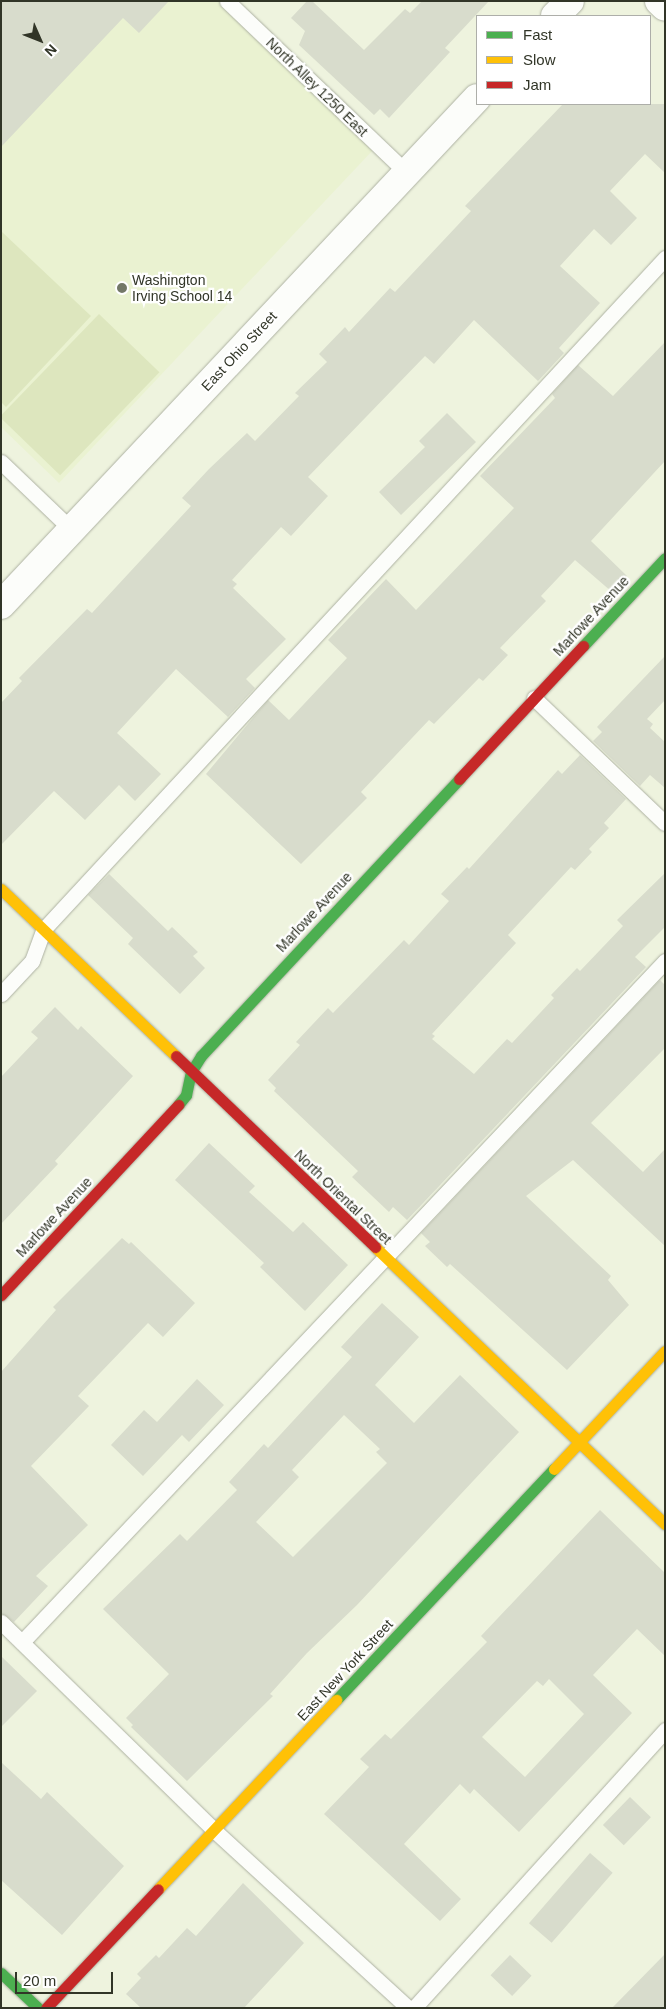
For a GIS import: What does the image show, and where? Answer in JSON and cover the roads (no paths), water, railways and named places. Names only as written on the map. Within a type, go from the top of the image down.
[{"type":"street","points":[[556,15],[570,1]]},
{"type":"street","points":[[659,1],[665,7]]},
{"type":"street","name":"East Ohio Street","points":[[1,605],[476,99]]},
{"type":"street","name":"Marlowe Avenue","points":[[1,1295],[178,1107],[186,1095],[190,1072],[200,1056],[665,558]]},
{"type":"street","name":"North Oriental Street","points":[[1,889],[190,1072],[665,1524]]},
{"type":"street","name":"East New York Street","points":[[46,2008],[215,1831],[665,1351]]},
{"type":"street","points":[[1,1973],[38,2008]]},
{"type":"lane","name":"North Alley 1250 East","points":[[227,1],[406,172]]},
{"type":"lane","points":[[1,994],[32,961],[43,930],[665,258]]},
{"type":"lane","points":[[1,462],[72,530]]},
{"type":"lane","points":[[534,698],[665,824]]},
{"type":"lane","points":[[22,1642],[383,1256],[665,961]]},
{"type":"lane","points":[[1,1622],[215,1831],[408,2008]]},
{"type":"lane","points":[[414,2008],[665,1730]]},
{"type":"place","name":"Washington Irving School 14","points":[[122,288]]}]
